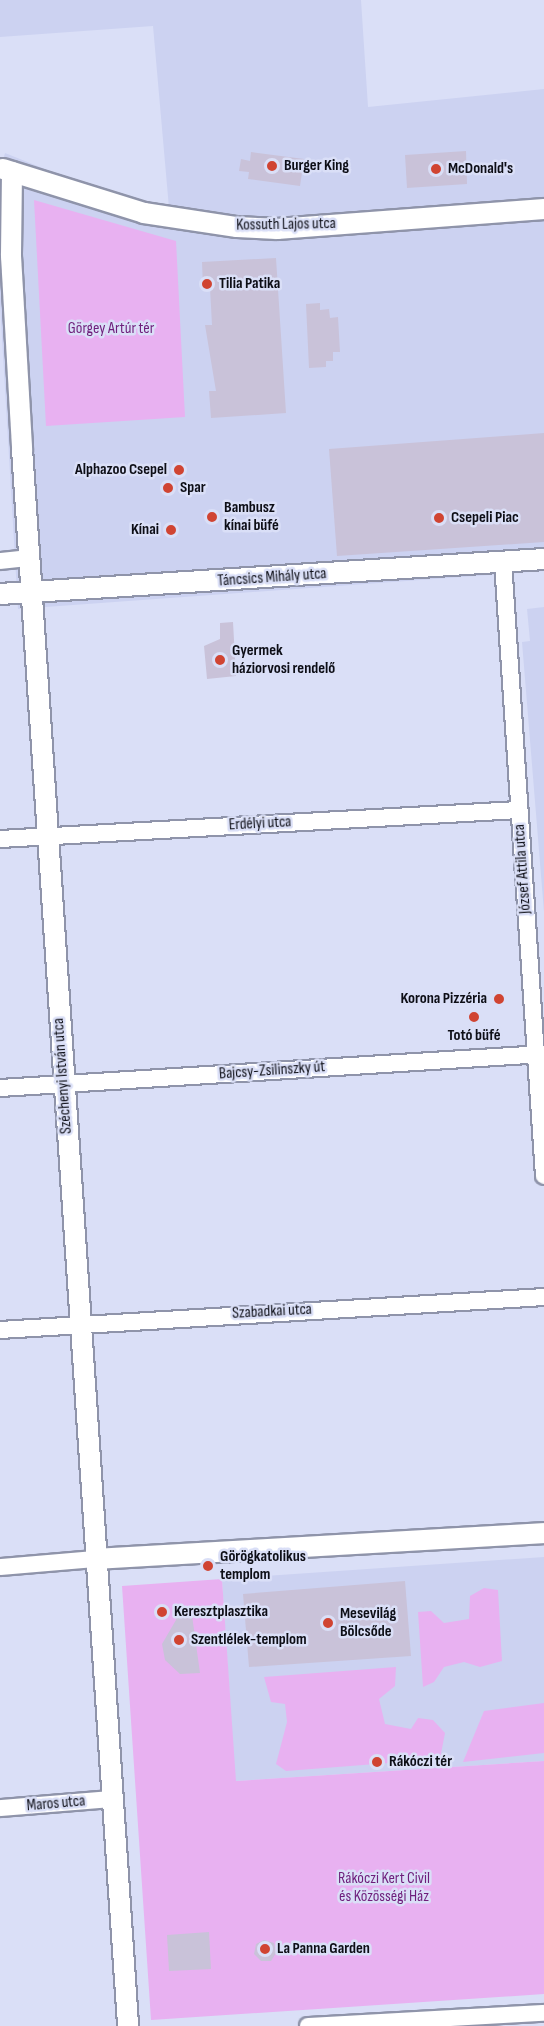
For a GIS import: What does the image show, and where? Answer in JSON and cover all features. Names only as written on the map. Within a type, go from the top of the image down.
[{"type":"street","name":"Kossuth Lajos utca","points":[[6,170],[144,213],[237,227],[288,228],[544,209]]},
{"type":"street","points":[[6,170],[31,592]]},
{"type":"street","points":[[0,561],[29,558]]},
{"type":"street","name":"Táncsics Mihály utca","points":[[0,594],[544,560]]},
{"type":"street","name":"József Attila utca","points":[[503,562],[519,810],[539,1054],[544,1176]]},
{"type":"street","name":"Széchenyi István utca","points":[[31,592],[96,1559]]},
{"type":"street","name":"Erdélyi utca","points":[[0,839],[519,810]]},
{"type":"street","name":"Bajcsy-Zsilinszky út","points":[[0,1088],[539,1054]]},
{"type":"street","name":"Szabadkai utca","points":[[0,1330],[80,1322],[544,1297]]},
{"type":"street","points":[[0,1567],[96,1559],[544,1533]]},
{"type":"street","points":[[96,1559],[128,2026]]},
{"type":"street","name":"Maros utca","points":[[0,1808],[112,1799]]},
{"type":"street","points":[[308,2026],[544,2013]]},
{"type":"shaded area","points":[[0,0],[361,0],[368,107],[544,89],[544,571],[18,609],[0,304],[0,172],[5,153],[132,204],[169,208],[153,26],[0,37]]},
{"type":"shaded area","points":[[544,607],[544,912],[522,642],[530,641],[527,609]]},
{"type":"shaded area","points":[[544,1557],[544,1761],[235,1781],[222,1579]]},
{"type":"green space","name":"Görgey Artúr tér","points":[[34,200],[176,241],[185,417],[46,426]]},
{"type":"green space","name":"Rákóczi Kert Civil és Közösségi Ház","points":[[222,1579],[236,1781],[544,1761],[544,1994],[151,2020],[122,1586]]},
{"type":"green space","points":[[484,1588],[498,1590],[502,1661],[480,1667],[464,1662],[444,1667],[434,1682],[423,1687],[418,1612],[431,1611],[444,1623],[469,1619],[470,1596]]},
{"type":"green space","points":[[396,1667],[395,1686],[379,1699],[385,1724],[411,1729],[418,1718],[433,1720],[445,1733],[440,1759],[286,1771],[276,1764],[287,1722],[285,1704],[271,1702],[264,1677]]},
{"type":"green space","points":[[544,1703],[544,1753],[463,1762],[484,1711]]},
{"type":"building","name":"McDonald's","points":[[466,151],[467,184],[407,188],[405,155]]},
{"type":"building","name":"Burger King","points":[[251,152],[304,159],[300,186],[248,179],[249,172],[239,171],[241,159],[250,161]]},
{"type":"building","points":[[276,258],[286,413],[211,418],[209,391],[216,391],[205,325],[212,325],[210,288],[203,288],[202,262]]},
{"type":"building","points":[[320,303],[320,310],[329,309],[330,318],[338,317],[340,352],[333,352],[333,361],[326,361],[326,367],[309,368],[306,304]]},
{"type":"building","name":"Csepeli Piac","points":[[544,433],[544,542],[337,556],[329,449]]},
{"type":"building","name":"Gyermek háziorvosi rendelő","points":[[233,622],[236,676],[207,679],[204,646],[220,639],[220,623]]},
{"type":"building","name":"Mesevilág Bölcsőde","points":[[405,1581],[411,1656],[249,1667],[243,1594]]},
{"type":"building","name":"Szentlélek-templom","points":[[191,1608],[200,1673],[180,1674],[165,1660],[162,1644],[176,1620],[175,1609]]},
{"type":"building","points":[[209,1932],[211,1969],[169,1971],[167,1935]]},
{"type":"building","name":"La Panna Garden","points":[[264,1940],[274,1943],[276,1953],[271,1961],[261,1961],[254,1954],[256,1944]]},
{"type":"place","name":"Burger King","points":[[272,166]]},
{"type":"place","name":"McDonald's","points":[[436,169]]},
{"type":"place","name":"Tilia Patika","points":[[207,284]]},
{"type":"place","name":"Alphazoo Csepel","points":[[179,470]]},
{"type":"place","name":"Spar","points":[[168,488]]},
{"type":"place","name":"Bambusz kínai büfé","points":[[212,517]]},
{"type":"place","name":"Csepeli Piac","points":[[439,518]]},
{"type":"place","name":"Kínai","points":[[171,530]]},
{"type":"place","name":"Gyermek háziorvosi rendelő","points":[[220,660]]},
{"type":"place","name":"Korona Pizzéria","points":[[499,999]]},
{"type":"place","name":"Totó büfé","points":[[474,1017]]},
{"type":"place","name":"Görögkatolikus templom","points":[[208,1566]]},
{"type":"place","name":"Keresztplasztika","points":[[162,1612]]},
{"type":"place","name":"Mesevilág Bölcsőde","points":[[328,1623]]},
{"type":"place","name":"Szentlélek-templom","points":[[179,1640]]},
{"type":"place","name":"Rákóczi tér","points":[[377,1762]]},
{"type":"place","name":"La Panna Garden","points":[[265,1949]]}]
